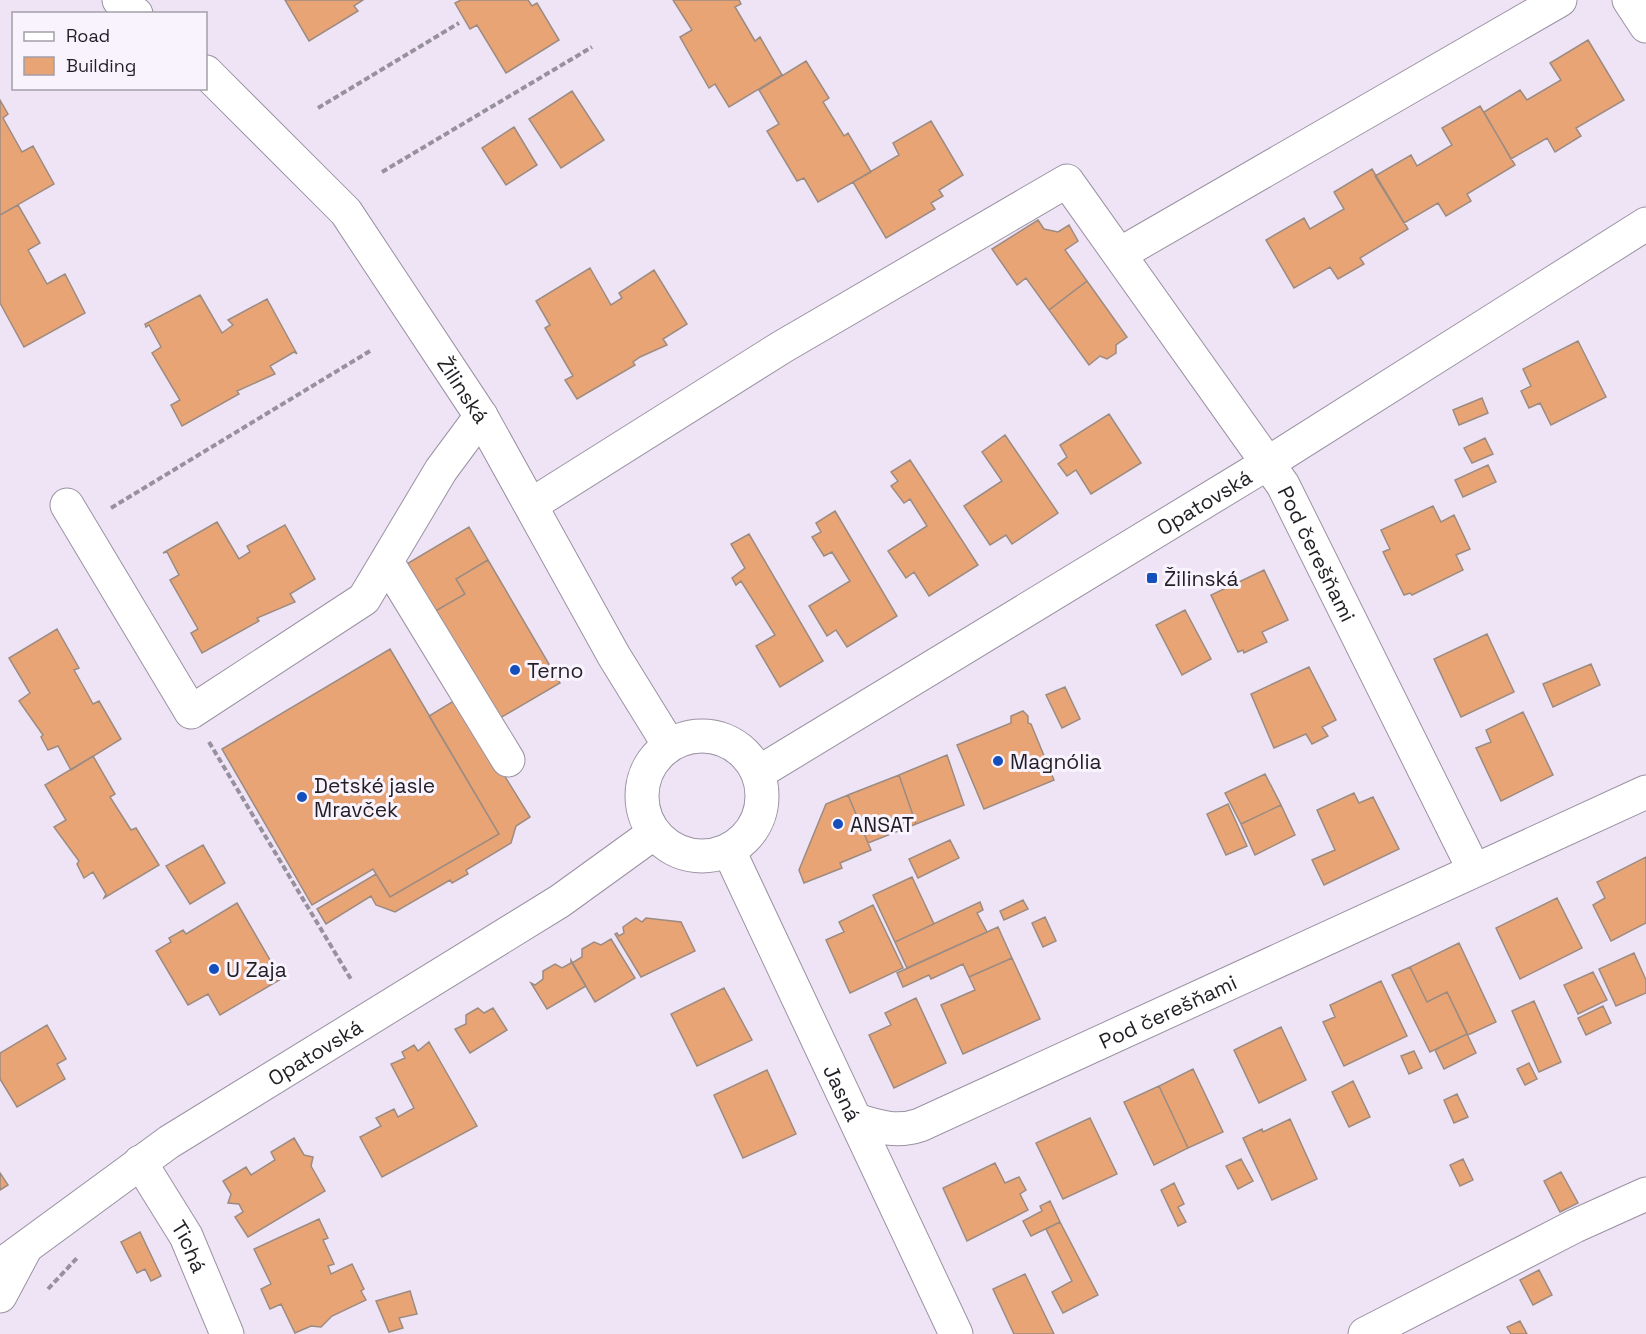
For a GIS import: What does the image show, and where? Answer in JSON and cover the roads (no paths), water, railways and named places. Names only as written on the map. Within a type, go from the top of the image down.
[{"type":"street","points":[[119,0],[134,12]]},
{"type":"street","points":[[1120,254],[1560,0]]},
{"type":"street","points":[[1629,0],[1646,26]]},
{"type":"street","name":"Žilinská","points":[[207,73],[346,212],[481,416],[614,656],[669,745]]},
{"type":"street","name":"Pod čerešňami","points":[[531,505],[782,347],[1067,181],[1283,485],[1474,870]]},
{"type":"street","name":"Opatovská","points":[[758,772],[1268,463],[1646,224]]},
{"type":"street","points":[[74,516],[191,712],[364,599],[441,470],[481,416]]},
{"type":"street","points":[[387,562],[508,760]]},
{"type":"street","points":[[694,736],[720,738],[736,745],[750,757],[758,772],[762,799],[755,826],[744,840],[729,851],[709,856],[688,855],[669,847],[654,833],[645,816],[641,796],[645,776],[654,758],[669,745],[694,736]]},
{"type":"street","name":"Pod čerešňami","points":[[856,1120],[895,1130],[905,1130],[920,1125],[1646,792]]},
{"type":"street","name":"Opatovská","points":[[0,1296],[12,1258],[140,1162],[560,901],[654,833]]},
{"type":"street","name":"Jasná","points":[[729,851],[956,1334]]},
{"type":"street","name":"Tichá","points":[[140,1162],[186,1236],[227,1334]]},
{"type":"street","points":[[1365,1334],[1575,1226],[1646,1194]]},
{"type":"place","name":"Žilinská","points":[[1152,578]]},
{"type":"place","name":"Terno","points":[[515,670]]},
{"type":"place","name":"Magnólia","points":[[998,761]]},
{"type":"place","name":"Detské jasle Mravček","points":[[302,797]]},
{"type":"place","name":"ANSAT","points":[[838,824]]},
{"type":"place","name":"U Zaja","points":[[214,969]]}]
